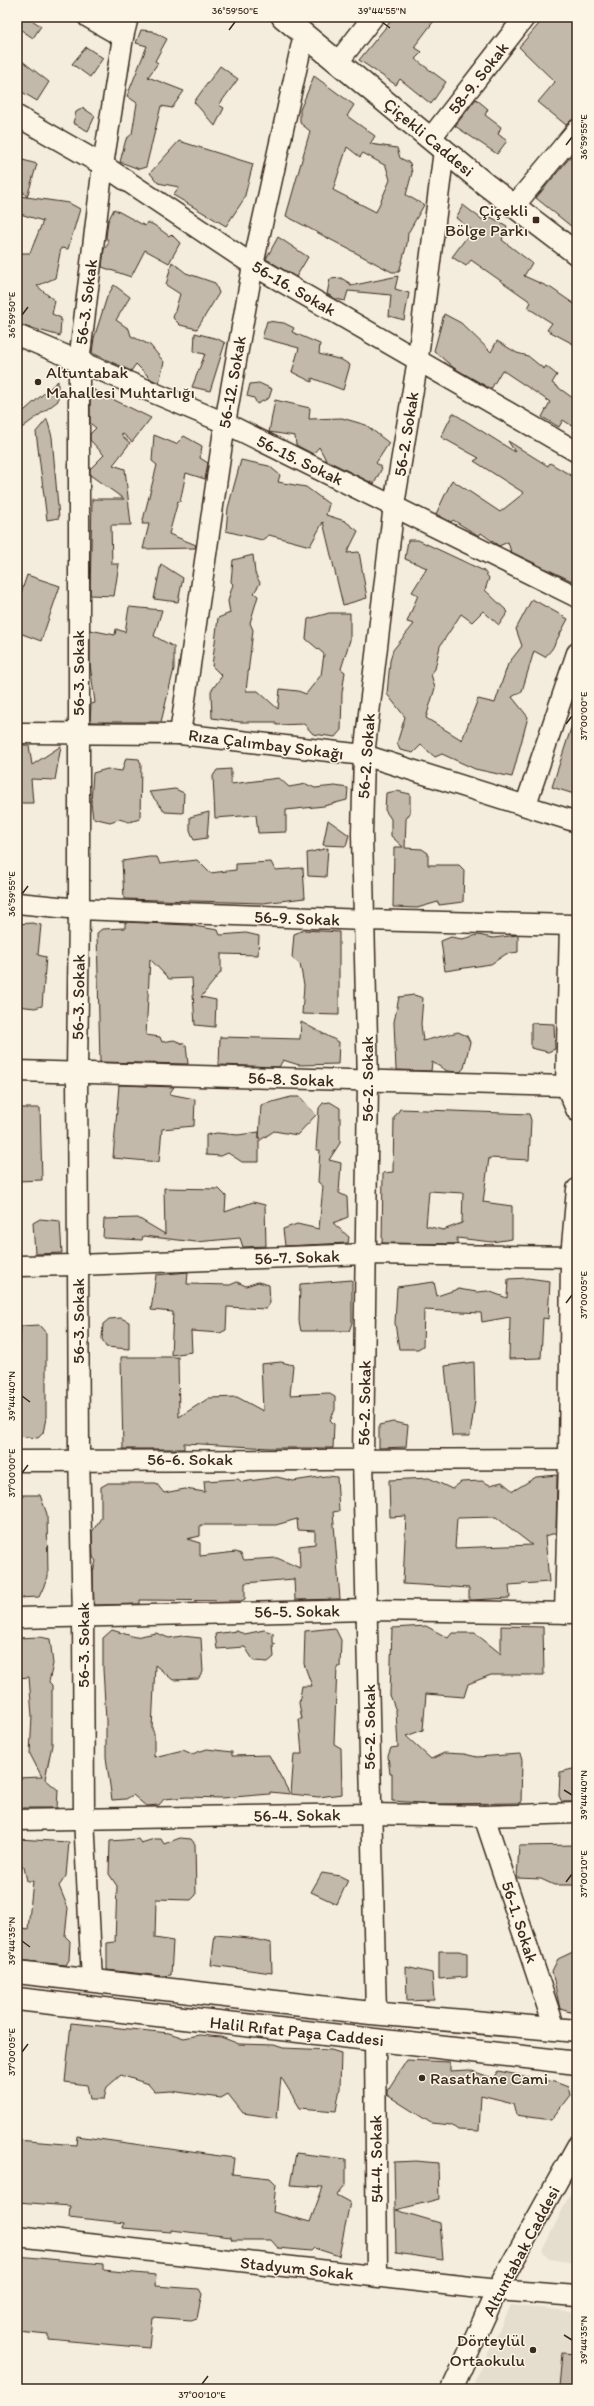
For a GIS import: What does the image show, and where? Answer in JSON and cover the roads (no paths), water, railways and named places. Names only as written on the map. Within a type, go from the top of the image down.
[{"type":"main road","name":"Çiçekli Caddesi","points":[[283,17],[437,144],[577,254]]},
{"type":"main road","name":"Halil Rıfat Paşa Caddesi","points":[[17,1972],[376,2014],[577,2031]]},
{"type":"main road","name":"Halil Rıfat Paşa Caddesi","points":[[17,1999],[577,2063]]},
{"type":"street","points":[[88,17],[123,37]]},
{"type":"street","name":"56-3. Sokak","points":[[92,1981],[84,1817],[83,1616],[79,1459],[77,1072],[80,909],[78,732],[79,362],[103,165],[123,37],[128,17]]},
{"type":"street","points":[[338,62],[373,17]]},
{"type":"street","name":"58-9. Sokak","points":[[437,144],[525,17]]},
{"type":"street","name":"56-12. Sokak","points":[[180,734],[225,423],[254,265],[304,34]]},
{"type":"street","name":"56-16. Sokak","points":[[17,116],[103,165],[254,265],[577,452]]},
{"type":"street","points":[[514,206],[577,130]]},
{"type":"street","name":"56-2. Sokak","points":[[376,2014],[370,1814],[368,1610],[364,1458],[368,1082],[364,920],[364,755],[394,505],[418,360],[437,144]]},
{"type":"street","name":"56-15. Sokak","points":[[17,335],[225,423],[394,505],[577,597]]},
{"type":"street","points":[[526,804],[577,653]]},
{"type":"street","name":"Rıza Çalımbay Sokağı","points":[[17,733],[78,732],[180,734],[364,755],[526,804],[577,822]]},
{"type":"street","name":"56-9. Sokak","points":[[17,903],[80,909],[574,927]]},
{"type":"street","points":[[574,927],[566,1086],[577,1111]]},
{"type":"street","name":"56-8. Sokak","points":[[17,1071],[368,1082],[566,1086]]},
{"type":"street","points":[[571,1613],[574,1257],[577,1189]]},
{"type":"street","name":"56-7. Sokak","points":[[17,1266],[78,1266],[366,1254],[574,1257]]},
{"type":"street","name":"56-6. Sokak","points":[[17,1461],[79,1459],[573,1459]]},
{"type":"street","name":"56-5. Sokak","points":[[17,1618],[368,1610],[571,1613]]},
{"type":"street","name":"56-4. Sokak","points":[[17,1820],[84,1817],[370,1814],[484,1816],[577,1813]]},
{"type":"street","name":"56-1. Sokak","points":[[484,1816],[555,2029]]},
{"type":"street","name":"54-4. Sokak","points":[[375,2040],[377,2277]]},
{"type":"street","name":"Altuntabak Caddesi","points":[[452,2389],[497,2290],[575,2153]]},
{"type":"street","name":"Stadyum Sokak","points":[[17,2236],[497,2290],[577,2296]]},
{"type":"place","name":"Çiçekli Bölge Parkı","points":[[536,220]]},
{"type":"place","name":"Altuntabak Mahallesi Muhtarlığı","points":[[38,382]]},
{"type":"place","name":"Rasathane Cami","points":[[422,2078]]},
{"type":"place","name":"Dörteylül Ortaokulu","points":[[533,2350]]}]
